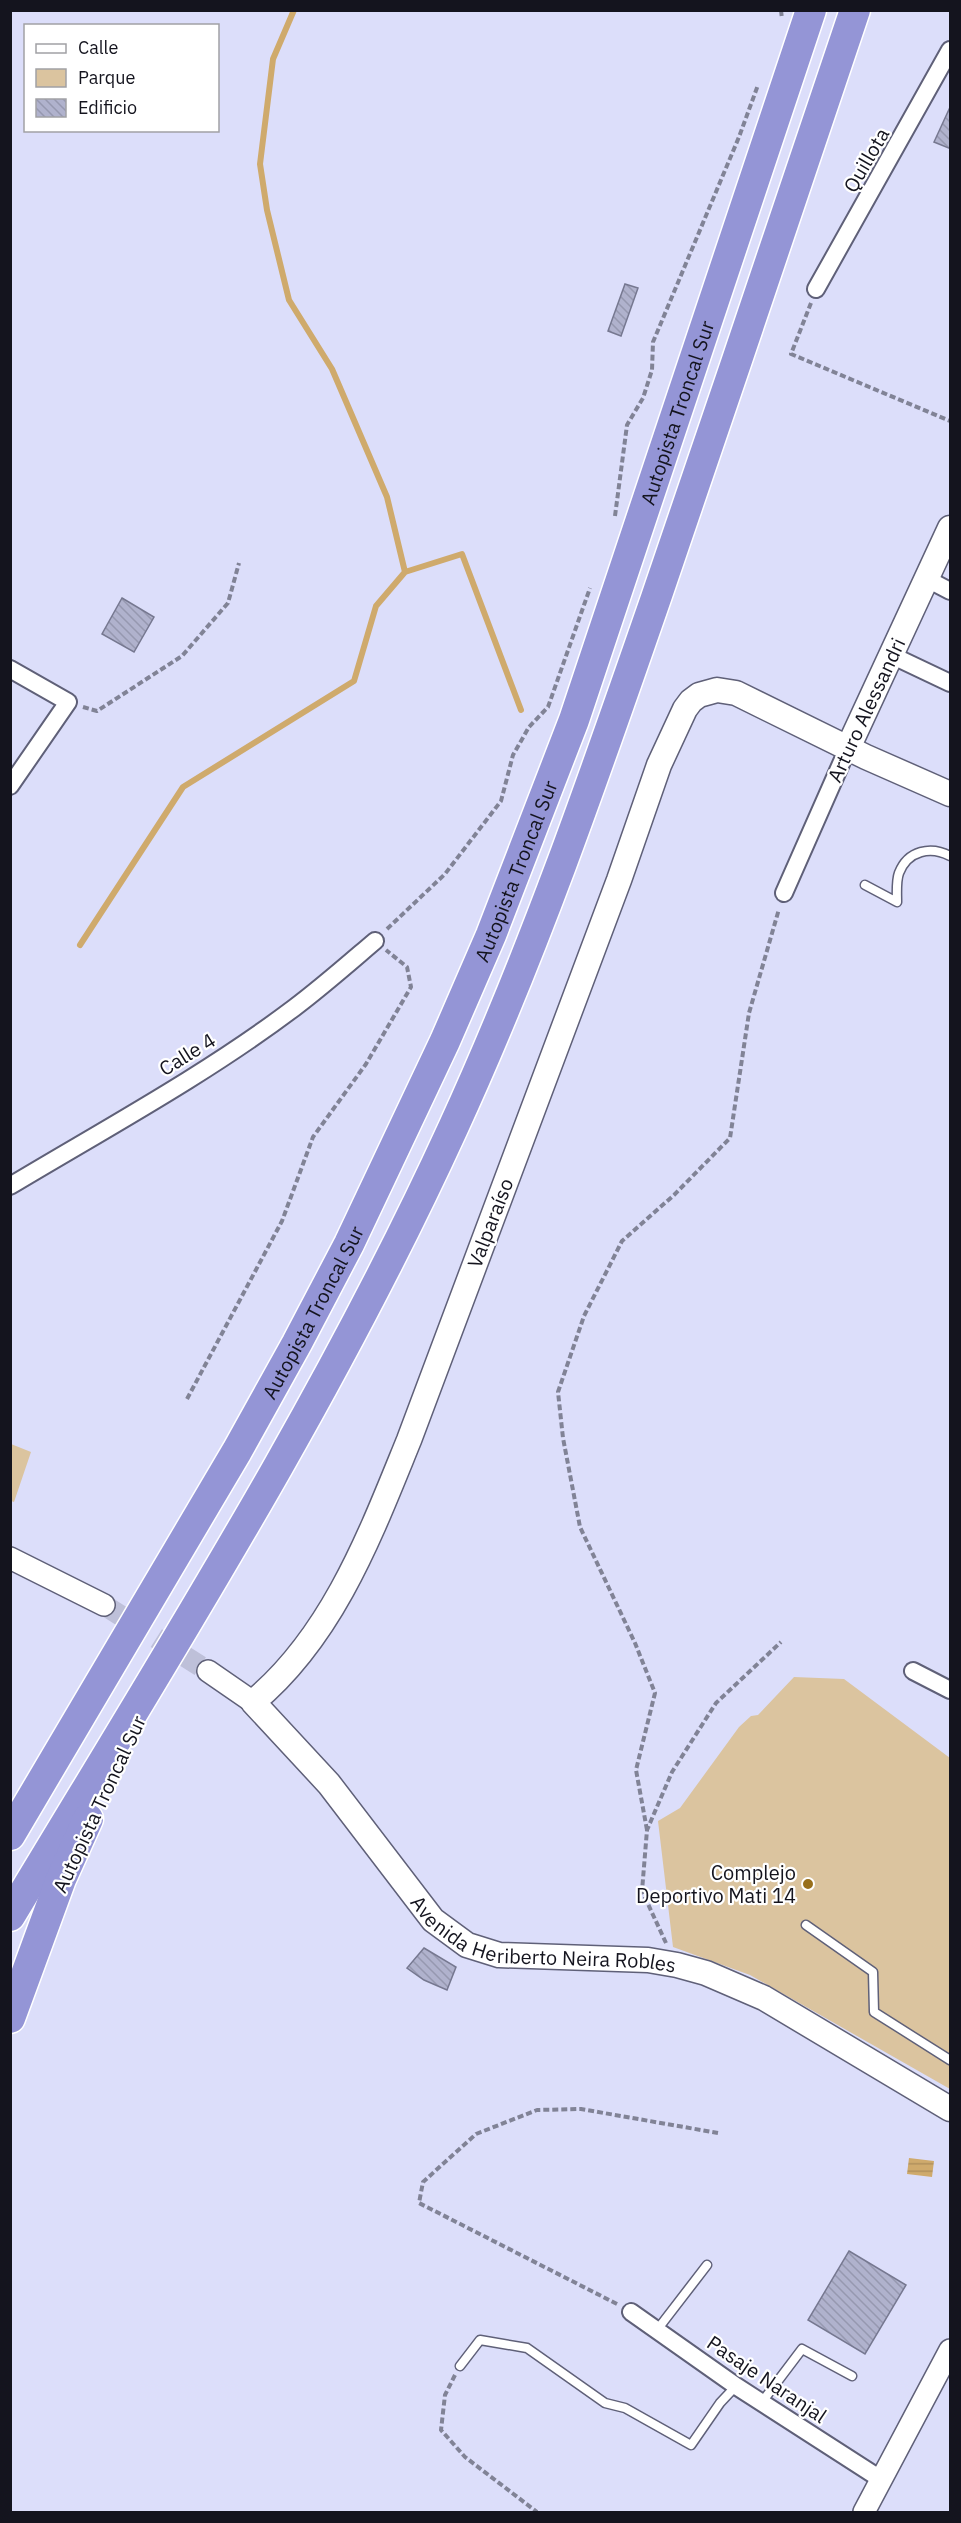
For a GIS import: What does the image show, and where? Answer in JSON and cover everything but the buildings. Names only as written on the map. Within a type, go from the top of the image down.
[{"type":"highway","name":"Autopista Troncal Sur","points":[[10,1835],[297,1343],[398,1143],[491,935],[574,720],[811,10]]},
{"type":"highway","name":"Autopista Troncal Sur","points":[[10,1916],[183,1628],[358,1321],[448,1139],[496,1030],[574,836],[855,10]]},
{"type":"highway","name":"Autopista Troncal Sur","points":[[10,2018],[61,1879],[80,1836],[183,1628]]},
{"type":"highway","name":"Autopista Troncal Sur","points":[[10,1801],[103,1679]]},
{"type":"main road","name":"Arturo Alessandri","points":[[848,748],[951,528]]},
{"type":"main road","name":"Valparaíso","points":[[253,1702],[292,1665],[348,1581],[374,1526],[409,1440],[611,903],[659,765],[691,701],[699,695],[727,690],[951,794]]},
{"type":"main road","name":"Avenida Heriberto Neira Robles","points":[[253,1702],[329,1784],[433,1920],[454,1938],[483,1951],[499,1955],[648,1960],[677,1965],[736,1984],[765,1998],[951,2109]]},
{"type":"street","name":"Quillota","points":[[816,289],[946,69],[951,50]]},
{"type":"street","points":[[927,579],[951,591]]},
{"type":"street","points":[[891,655],[951,683]]},
{"type":"street","points":[[10,669],[68,702],[10,786]]},
{"type":"street","name":"Arturo Alessandri","points":[[784,893],[848,748]]},
{"type":"street","name":"Calle 4","points":[[10,1186],[210,1065],[264,1029],[328,982],[375,941]]},
{"type":"street","points":[[10,1558],[104,1605]]},
{"type":"street","name":"Avenida Heriberto Neira Robles","points":[[208,1671],[253,1702]]},
{"type":"street","points":[[912,1671],[951,1690]]},
{"type":"street","name":"Pasaje Naranjal","points":[[631,2312],[736,2386],[882,2480]]},
{"type":"street","points":[[864,2512],[951,2350]]},
{"type":"lane","points":[[865,885],[897,902],[899,874],[909,859],[921,851],[934,849],[951,856]]},
{"type":"lane","points":[[806,1925],[873,1972],[874,2012],[951,2060]]},
{"type":"lane","points":[[657,2330],[707,2265]]},
{"type":"lane","points":[[460,2366],[480,2340],[527,2348],[605,2403],[625,2409],[692,2445],[720,2403],[736,2386]]},
{"type":"lane","points":[[762,2402],[802,2349],[852,2376]]},
{"type":"path","points":[[781,10],[782,21]]},
{"type":"path","points":[[614,520],[627,425],[643,398],[652,370],[653,342],[739,137],[762,74]]},
{"type":"path","points":[[816,289],[791,354],[951,421]]},
{"type":"path","points":[[68,702],[96,711],[182,656],[228,603],[239,563]]},
{"type":"path","points":[[187,1400],[282,1221],[313,1137],[366,1064],[411,987],[407,967],[375,941],[445,874],[501,801],[513,755],[529,727],[548,707],[591,586]]},
{"type":"path","points":[[677,1965],[642,1892],[647,1830],[636,1770],[655,1693],[635,1643],[580,1527],[563,1438],[558,1392],[585,1316],[622,1241],[674,1196],[730,1138],[749,1013],[784,893]]},
{"type":"path","points":[[647,1830],[672,1772],[716,1703],[781,1642]]},
{"type":"path","points":[[631,2312],[419,2203],[423,2182],[476,2134],[537,2109],[581,2109],[718,2133]]},
{"type":"path","points":[[460,2366],[445,2395],[441,2430],[465,2457],[491,2480],[537,2512]]},
{"type":"green space","points":[[11,1444],[31,1452],[14,1502],[11,1501]]},
{"type":"green space","name":"Complejo Deportivo Mati 14","points":[[794,1677],[844,1679],[950,1758],[950,2089],[750,1975],[673,1947],[658,1821],[680,1808],[739,1727],[751,1716],[758,1715]]},
{"type":"shaded area","points":[[909,2158],[934,2161],[932,2177],[907,2174]]},
{"type":"waterway","points":[[294,10],[273,59],[260,164],[267,210],[289,300],[332,369],[387,497],[405,572]]},
{"type":"waterway","points":[[80,945],[183,787],[354,681],[376,606],[405,572],[462,554],[521,710]]},
{"type":"tunnel","points":[[104,1605],[208,1671]]},
{"type":"place","name":"Complejo Deportivo Mati 14","points":[[808,1884]]}]
